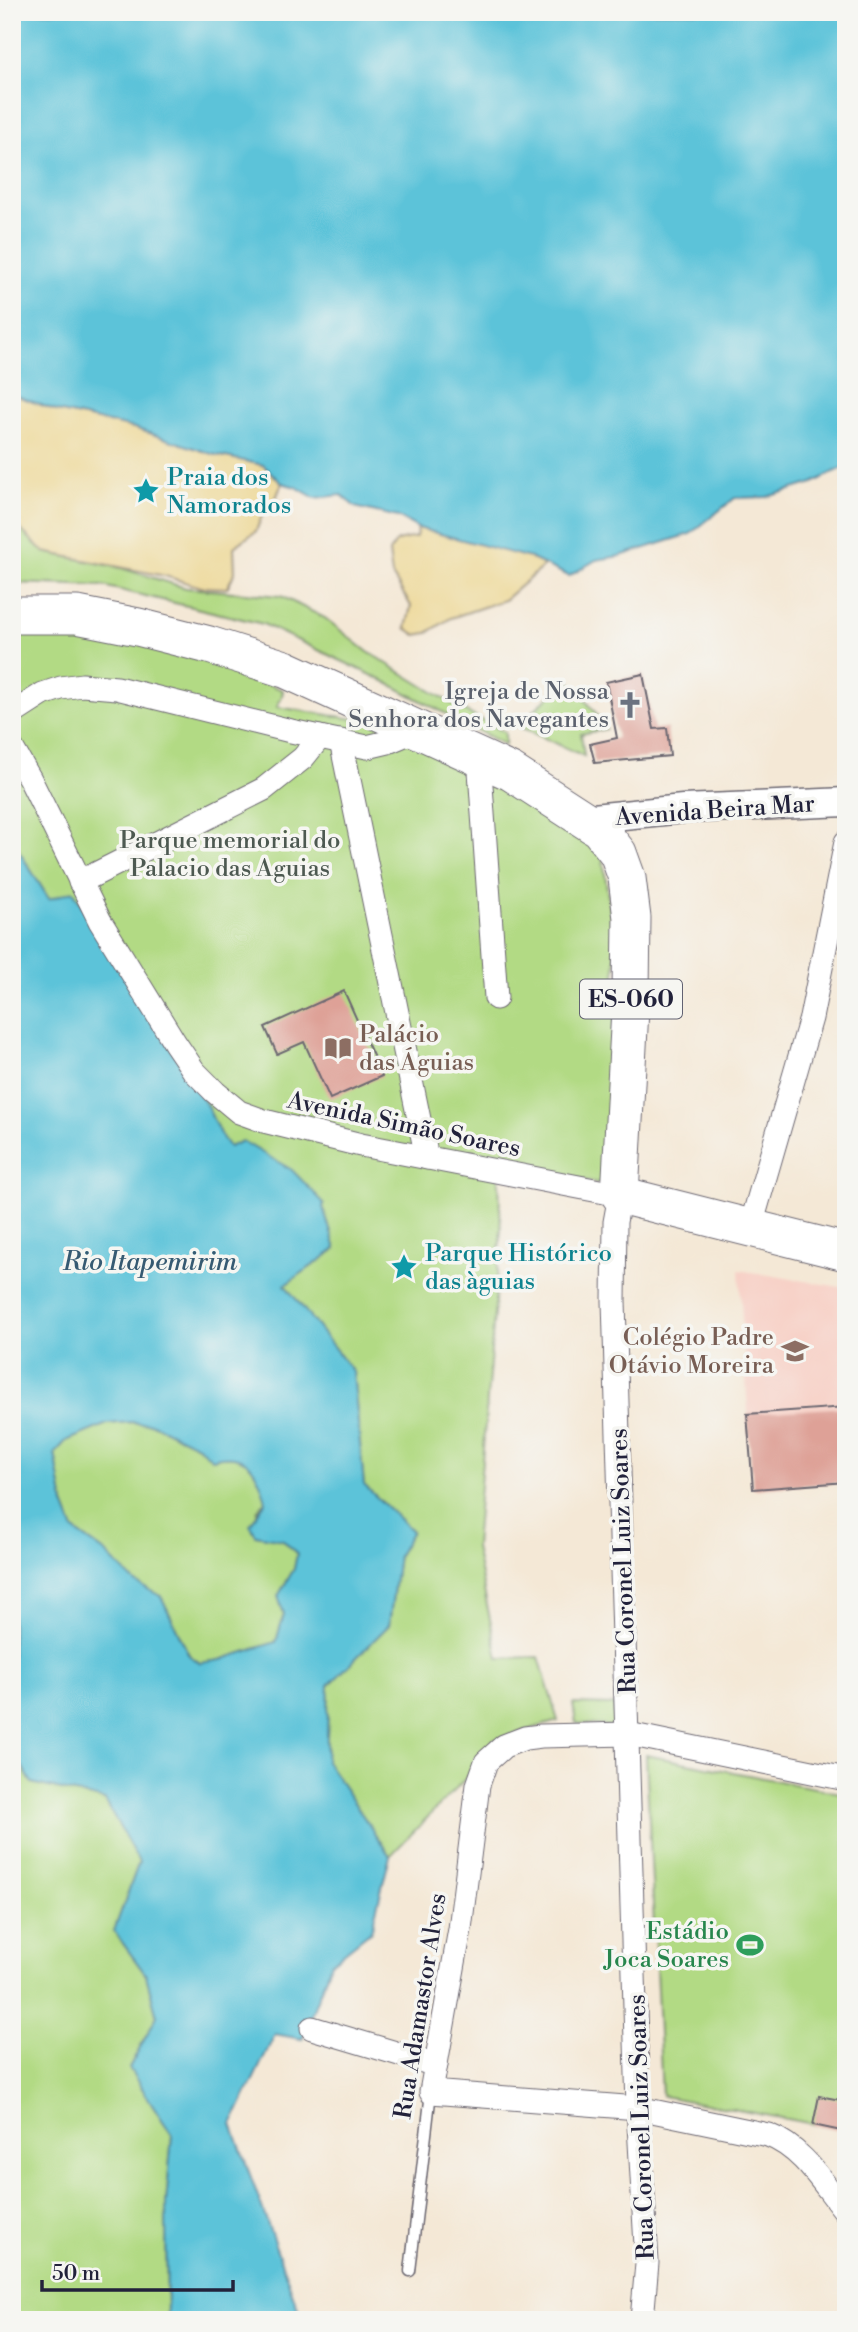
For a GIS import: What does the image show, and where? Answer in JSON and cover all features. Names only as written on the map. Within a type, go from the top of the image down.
[{"type":"main road","name":"ES-060","points":[[12,615],[77,615],[138,627],[209,645],[285,669],[511,772],[583,818]]},
{"type":"main road","name":"Rua Coronel Luiz Soares","points":[[583,818],[604,834],[618,853],[626,878],[632,918],[631,991],[620,1195]]},
{"type":"main road","points":[[620,1195],[846,1252]]},
{"type":"street","points":[[12,715],[43,694],[82,685],[117,688],[367,747],[388,742],[419,729]]},
{"type":"street","points":[[80,882],[264,789],[331,739]]},
{"type":"street","points":[[331,739],[427,1158]]},
{"type":"street","name":"Avenida Simão Soares","points":[[12,748],[100,921],[194,1071],[239,1112],[264,1121],[361,1145],[620,1195]]},
{"type":"street","points":[[479,757],[496,998]]},
{"type":"street","name":"Avenida Beira Mar","points":[[583,818],[683,809],[846,802]]},
{"type":"street","points":[[750,1229],[811,1018],[846,842]]},
{"type":"street","name":"Rua Coronel Luiz Soares","points":[[620,1195],[615,1222],[614,1301],[638,2108],[647,2263],[642,2320]]},
{"type":"street","points":[[628,1734],[846,1779]]},
{"type":"street","name":"Rua Adamastor Alves","points":[[431,2092],[460,1929],[475,1797],[486,1762],[504,1746],[525,1738],[628,1734]]},
{"type":"street","points":[[312,2028],[436,2065]]},
{"type":"street","points":[[431,2092],[638,2108],[768,2135],[783,2141],[797,2152],[846,2212]]},
{"type":"lane","name":"Rua Adamastor Alves","points":[[410,2271],[431,2092]]},
{"type":"shaded area","name":"Colégio Padre Otávio Moreira","points":[[739,1270],[846,1288],[846,1482],[753,1489]]},
{"type":"green space","points":[[12,514],[17,526],[44,552],[121,568],[186,588],[281,596],[325,618],[368,652],[464,711],[505,732],[505,745],[384,681],[263,624],[103,586],[12,583]]},
{"type":"green space","name":"Parque Histórico das àguias","points":[[12,624],[176,646],[283,690],[277,707],[419,729],[599,829],[615,949],[617,1187],[498,1163],[501,1228],[475,1547],[498,1658],[539,1657],[558,1721],[493,1740],[463,1781],[390,1856],[326,1761],[329,1685],[389,1625],[398,1555],[412,1531],[364,1485],[353,1372],[285,1285],[336,1249],[324,1203],[229,1148],[207,1106],[49,899],[12,840]]},
{"type":"green space","points":[[568,679],[606,729],[581,734],[584,756],[517,726]]},
{"type":"green space","points":[[107,1424],[153,1424],[198,1446],[212,1459],[234,1457],[255,1471],[266,1501],[257,1511],[256,1535],[283,1540],[297,1554],[294,1569],[278,1596],[284,1614],[276,1642],[220,1660],[200,1663],[189,1655],[161,1596],[136,1584],[106,1553],[74,1530],[64,1504],[55,1453],[66,1441]]},
{"type":"green space","points":[[573,1704],[614,1705],[615,1727],[576,1723]]},
{"type":"green space","points":[[12,1749],[32,1783],[105,1800],[139,1862],[114,1931],[146,1975],[157,2016],[129,2068],[172,2135],[166,2204],[167,2320],[12,2320]]},
{"type":"green space","name":"Estádio Joca Soares","points":[[646,1755],[846,1794],[846,2130],[662,2096]]},
{"type":"sand","name":"Praia dos Namorados","points":[[12,394],[57,411],[134,428],[212,454],[263,465],[282,483],[276,498],[263,513],[256,531],[234,547],[235,572],[227,588],[201,587],[165,576],[44,552],[17,526],[12,514]]},
{"type":"sand","points":[[418,528],[530,558],[545,565],[504,600],[451,618],[427,633],[416,635],[406,628],[411,606],[392,575],[389,552],[397,541],[416,537]]},
{"type":"water","points":[[12,12],[846,12],[846,466],[813,483],[767,497],[735,498],[690,534],[620,556],[596,560],[569,576],[530,558],[418,528],[398,517],[355,507],[342,495],[315,498],[296,487],[282,483],[263,465],[212,454],[134,428],[57,411],[12,394]]},
{"type":"water","name":"Rio Itapemirim","points":[[12,840],[49,899],[73,891],[207,1106],[229,1147],[242,1141],[292,1170],[324,1203],[336,1249],[285,1285],[353,1372],[364,1485],[412,1531],[398,1555],[389,1625],[329,1685],[326,1761],[390,1856],[371,1931],[331,1963],[302,2039],[275,2034],[232,2124],[302,2320],[167,2320],[166,2204],[172,2135],[129,2068],[157,2016],[146,1975],[114,1931],[139,1862],[105,1800],[32,1783],[12,1749]],"holes":[[[107,1424],[153,1424],[198,1446],[212,1459],[234,1457],[255,1471],[266,1501],[250,1525],[256,1535],[283,1540],[297,1554],[294,1569],[278,1596],[284,1614],[276,1642],[220,1660],[200,1663],[189,1655],[161,1596],[136,1583],[106,1553],[74,1530],[64,1504],[55,1453],[66,1441]]]},
{"type":"building","name":"Igreja de Nossa Senhora dos Navegantes","points":[[643,674],[654,729],[667,728],[670,756],[595,763],[590,744],[617,738],[606,682]]},
{"type":"building","name":"Palácio das Águias","points":[[344,991],[382,1076],[330,1099],[304,1042],[277,1054],[265,1027]]},
{"type":"building","points":[[846,1407],[846,1482],[753,1489],[747,1414]]},
{"type":"building","points":[[819,2096],[846,2101],[846,2132],[813,2125]]},
{"type":"place","name":"Praia dos Namorados","points":[[146,491]]},
{"type":"place","name":"Igreja de Nossa Senhora dos Navegantes","points":[[630,705]]},
{"type":"place","name":"Palácio das Águias","points":[[338,1048]]},
{"type":"place","name":"Parque Histórico das àguias","points":[[404,1267]]},
{"type":"place","name":"Colégio Padre Otávio Moreira","points":[[795,1351]]},
{"type":"place","name":"Estádio Joca Soares","points":[[750,1945]]},
{"type":"park label","name":"Parque memorial do Palacio das Aguias","points":[[230,854]]}]
